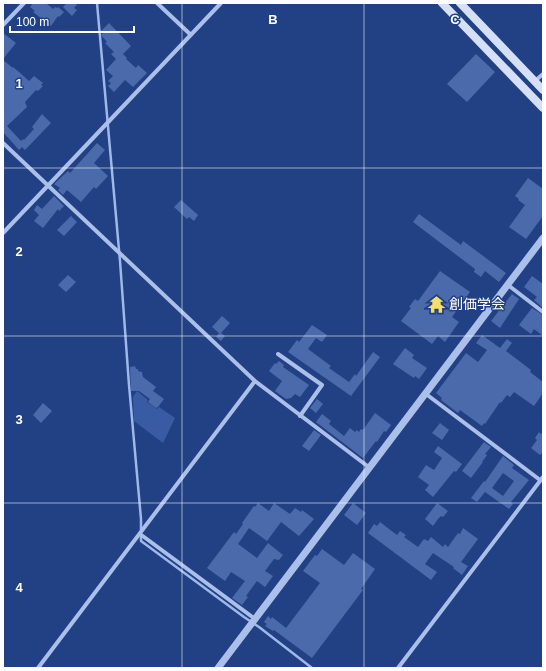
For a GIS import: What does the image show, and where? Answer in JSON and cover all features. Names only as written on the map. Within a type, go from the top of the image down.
[{"type":"main road","points":[[442,3],[543,108]]},
{"type":"main road","points":[[460,3],[543,90]]},
{"type":"street","points":[[3,25],[24,3]]},
{"type":"street","points":[[157,3],[191,35]]},
{"type":"street","points":[[3,233],[221,3]]},
{"type":"street","points":[[535,82],[543,74]]},
{"type":"street","points":[[3,143],[255,381],[370,468]]},
{"type":"street","points":[[218,668],[543,238]]},
{"type":"street","points":[[508,284],[543,312]]},
{"type":"street","points":[[278,354],[322,386],[300,416]]},
{"type":"street","points":[[38,668],[255,381]]},
{"type":"street","points":[[398,668],[542,478],[426,394]]},
{"type":"street","points":[[140,534],[255,619]]},
{"type":"shaded area","points":[[137,391],[148,400],[147,402],[157,409],[159,407],[175,418],[163,443],[134,421],[133,397]]},
{"type":"building","points":[[33,3],[46,3],[53,9],[58,7],[64,12],[59,17],[58,16],[51,26],[33,12],[35,11],[30,7]]},
{"type":"building","points":[[67,3],[78,3],[74,8],[77,10],[72,16],[63,7]]},
{"type":"building","points":[[109,23],[131,46],[123,54],[127,58],[126,59],[136,68],[138,65],[147,73],[133,87],[125,80],[114,92],[108,86],[111,83],[108,81],[113,76],[106,70],[116,59],[111,54],[114,52],[105,43],[107,42],[101,35],[103,33],[101,31]]},
{"type":"building","points":[[3,33],[16,43],[3,59]]},
{"type":"building","points":[[476,54],[495,72],[467,102],[447,84]]},
{"type":"building","points":[[3,60],[29,81],[34,76],[43,83],[41,85],[43,86],[38,91],[36,90],[25,102],[27,107],[7,126],[21,141],[23,139],[24,140],[34,129],[32,127],[42,114],[51,123],[25,150],[22,147],[19,150],[3,132]]},
{"type":"building","points":[[97,143],[105,150],[94,163],[108,176],[96,189],[94,187],[81,202],[67,190],[63,195],[58,190],[60,188],[54,184],[68,171],[70,173]]},
{"type":"building","points":[[528,178],[543,189],[543,216],[526,239],[509,227],[525,205],[515,196]]},
{"type":"building","points":[[54,196],[64,206],[59,211],[58,209],[43,228],[34,221],[39,215],[34,210],[37,205],[42,209]]},
{"type":"building","points":[[181,200],[198,215],[194,221],[189,217],[187,219],[174,207]]},
{"type":"building","points":[[419,214],[461,245],[463,241],[506,273],[499,282],[485,271],[481,277],[474,272],[475,269],[413,222]]},
{"type":"building","points":[[71,216],[77,222],[64,236],[57,230]]},
{"type":"building","name":"創価学会","points":[[440,271],[470,292],[452,317],[459,322],[445,342],[438,336],[432,344],[401,321],[411,308],[409,307],[415,299],[418,301]]},
{"type":"building","points":[[68,275],[76,282],[66,292],[58,285]]},
{"type":"building","points":[[532,276],[543,284],[543,308],[534,300],[537,297],[524,287]]},
{"type":"building","points":[[512,294],[519,299],[500,328],[491,321]]},
{"type":"building","points":[[532,308],[543,315],[543,336],[534,329],[531,334],[519,325]]},
{"type":"building","points":[[222,316],[230,323],[221,333],[225,336],[221,341],[216,337],[219,333],[212,327]]},
{"type":"building","points":[[312,325],[327,335],[322,342],[316,338],[308,349],[331,366],[329,368],[349,382],[355,374],[356,376],[373,352],[380,357],[351,396],[288,352],[297,340],[299,342]]},
{"type":"building","points":[[482,335],[500,348],[507,339],[512,343],[506,351],[531,370],[530,372],[543,382],[543,393],[534,406],[514,392],[510,397],[507,395],[482,426],[460,410],[458,413],[441,400],[442,398],[436,393],[466,353],[478,362],[487,350],[476,343]]},
{"type":"building","points":[[405,348],[414,355],[412,358],[427,368],[419,379],[415,376],[414,378],[393,364]]},
{"type":"building","points":[[279,361],[284,365],[283,367],[309,385],[300,397],[295,394],[291,398],[286,399],[275,391],[282,381],[269,371],[275,363],[276,364]]},
{"type":"building","points":[[135,366],[138,371],[142,372],[143,377],[156,387],[153,391],[164,399],[158,407],[156,408],[148,402],[150,399],[139,391],[131,391],[130,367]]},
{"type":"building","points":[[317,399],[323,404],[316,413],[310,408]]},
{"type":"building","points":[[43,403],[52,411],[41,423],[33,415]]},
{"type":"building","points":[[375,413],[391,425],[386,432],[384,431],[377,442],[376,441],[363,458],[316,422],[322,414],[331,421],[329,424],[344,436],[350,428],[355,432],[357,430],[359,432],[361,429],[363,430]]},
{"type":"building","points":[[440,423],[449,430],[442,440],[432,433]]},
{"type":"building","points":[[314,430],[321,435],[309,451],[302,446]]},
{"type":"building","points":[[539,432],[541,434],[543,432],[543,452],[540,455],[531,448],[537,440],[535,438]]},
{"type":"building","points":[[484,442],[491,447],[485,454],[487,455],[483,462],[471,478],[462,471]]},
{"type":"building","points":[[438,446],[462,464],[456,472],[454,471],[433,497],[425,490],[429,485],[418,477],[426,465],[434,470],[442,458],[434,452]]},
{"type":"building","points":[[503,456],[514,465],[512,468],[529,480],[511,502],[513,504],[509,509],[485,492],[477,502],[471,498],[484,481],[485,482]],"holes":[[[503,473],[514,481],[503,496],[492,488]]]},
{"type":"building","points":[[258,503],[269,511],[274,503],[290,514],[295,508],[301,512],[302,510],[314,519],[299,536],[281,522],[267,541],[249,528],[238,544],[257,558],[268,543],[283,555],[279,560],[274,559],[265,571],[273,576],[265,587],[257,581],[246,596],[248,597],[242,605],[232,598],[245,581],[231,572],[225,581],[207,568],[234,532],[236,534],[254,506],[255,507]]},
{"type":"building","points":[[353,503],[366,513],[357,525],[344,515]]},
{"type":"building","points":[[437,503],[448,511],[443,517],[441,516],[438,519],[433,526],[425,519]]},
{"type":"building","points":[[380,522],[397,535],[400,531],[406,535],[404,537],[418,547],[424,539],[428,541],[431,537],[443,547],[445,544],[448,547],[458,533],[460,534],[463,528],[478,539],[461,562],[468,566],[462,575],[453,568],[454,567],[433,553],[425,564],[437,572],[431,580],[368,533],[374,524],[377,526]]},
{"type":"building","points":[[322,549],[344,565],[353,553],[375,569],[361,589],[363,590],[312,658],[274,630],[273,631],[265,626],[267,624],[264,622],[268,616],[271,619],[272,617],[286,628],[320,583],[303,571],[315,555],[317,556]]},
{"type":"waterway","points":[[97,3],[120,261],[141,530]]},
{"type":"waterway","points":[[141,535],[141,541],[259,627],[312,668]]},
{"type":"place","name":"創価学会","points":[[436,304]]}]
